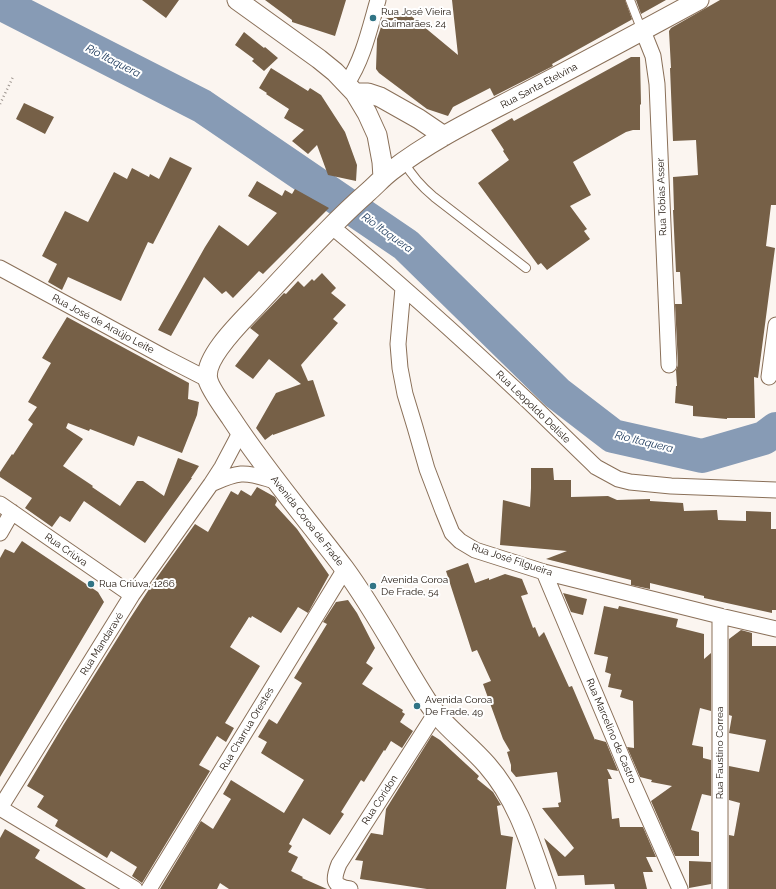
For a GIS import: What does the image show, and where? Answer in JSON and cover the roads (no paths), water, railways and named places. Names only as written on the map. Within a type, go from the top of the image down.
[{"type":"street","points":[[207,379],[212,358],[230,334],[337,220],[378,182],[382,162],[377,135],[367,113],[351,88],[335,72],[305,48],[237,0]]},
{"type":"street","points":[[351,88],[353,74],[359,62],[378,0]]},
{"type":"street","name":"Rua Santa Etelvina","points":[[378,182],[404,162],[444,136],[698,0]]},
{"type":"street","name":"Rua Tobias Asser","points":[[642,31],[652,56],[657,84],[669,365]]},
{"type":"street","points":[[351,88],[380,97],[419,119],[444,136]]},
{"type":"street","name":"Rua Leopoldo Delisle","points":[[337,220],[373,261],[456,335],[596,467],[618,479],[630,482],[671,486],[776,490]]},
{"type":"street","name":"Rua José de Araújo Leite","points":[[0,268],[207,379]]},
{"type":"street","name":"Rua José Filgueira","points":[[403,288],[398,344],[400,368],[405,394],[427,469],[443,512],[452,533],[460,541],[475,550],[544,572],[776,630]]},
{"type":"street","points":[[769,377],[776,325]]},
{"type":"street","name":"Avenida Coroa de Frade","points":[[207,379],[240,433],[275,481],[345,570],[365,599],[435,714],[488,766],[500,782],[517,809],[546,889]]},
{"type":"street","name":"Rua Mandaravé","points":[[0,808],[132,595],[211,484],[240,433]]},
{"type":"street","points":[[211,484],[227,477],[241,474],[254,475],[275,481]]},
{"type":"street","points":[[0,533],[6,508]]},
{"type":"street","name":"Rua Criúva","points":[[6,508],[132,595]]},
{"type":"street","name":"Rua Charrua Orestes","points":[[149,889],[345,570]]},
{"type":"street","name":"Rua Marcelino de Castro","points":[[544,572],[629,774],[680,889]]},
{"type":"street","name":"Rua Faustino Correa","points":[[720,616],[720,889]]},
{"type":"street","name":"Rua Coridon","points":[[346,888],[337,885],[335,879],[339,864],[435,714]]},
{"type":"street","points":[[0,808],[135,889]]},
{"type":"lane","points":[[630,0],[642,31]]},
{"type":"lane","points":[[404,162],[422,187],[526,268]]},
{"type":"waterway","name":"Rio Itaquera","points":[[0,3],[202,106],[406,245],[557,393],[613,436],[702,456],[764,438],[776,429]]},
{"type":"place","name":"Rua José Vieira Guimarães, 24","points":[[373,18]]},
{"type":"place","name":"Rua Criúva, 1266","points":[[91,584]]},
{"type":"place","name":"Avenida Coroa De Frade, 54","points":[[373,586]]},
{"type":"place","name":"Avenida Coroa De Frade, 49","points":[[417,706]]}]
